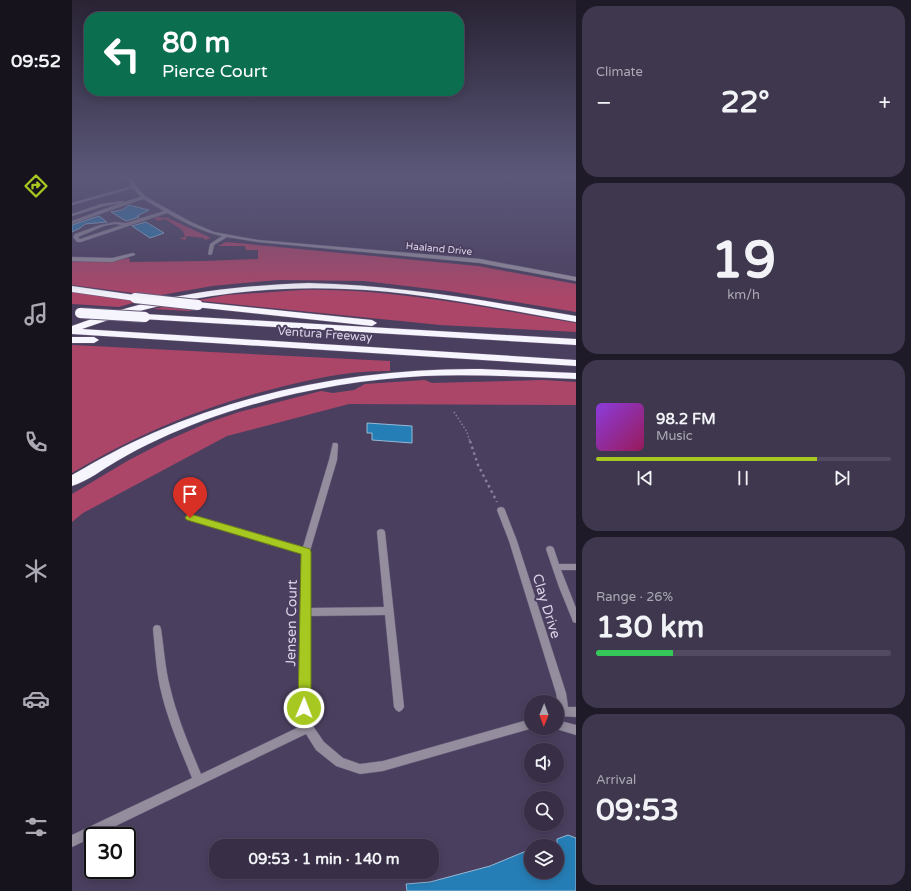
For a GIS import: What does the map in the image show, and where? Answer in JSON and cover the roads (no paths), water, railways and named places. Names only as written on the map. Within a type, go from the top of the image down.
[{"type":"highway","points":[[72,330],[131,309],[186,297],[234,290],[299,286],[342,286],[388,290],[576,319]]},
{"type":"highway","points":[[72,289],[135,298],[364,322],[420,333]]},
{"type":"highway","name":"Ventura Freeway","points":[[76,313],[576,342]]},
{"type":"highway","name":"Ventura Freeway","points":[[72,330],[91,333],[576,363]]},
{"type":"highway","points":[[72,340],[171,337]]},
{"type":"highway","points":[[72,482],[93,468],[145,441],[200,417],[285,391],[331,382],[426,373],[576,376]]},
{"type":"street","points":[[72,223],[87,218]]},
{"type":"street","points":[[79,241],[75,236],[84,232],[114,222],[121,222],[127,225],[148,218]]},
{"type":"street","name":"Haaland Drive","points":[[180,218],[203,229],[225,236],[258,241],[480,261],[576,279]]},
{"type":"street","points":[[210,254],[212,244],[225,236]]},
{"type":"street","points":[[72,259],[119,259],[133,254]]},
{"type":"street","name":"Jensen Court","points":[[335,445],[333,460],[306,552],[304,708],[308,728],[320,746],[340,762],[360,769],[383,766],[524,726]]},
{"type":"street","name":"Clay Drive","points":[[501,510],[513,541],[561,695]]},
{"type":"street","points":[[190,518],[306,552]]},
{"type":"street","points":[[381,532],[399,707]]},
{"type":"street","points":[[550,549],[576,619]]},
{"type":"street","points":[[556,567],[576,567]]},
{"type":"street","points":[[306,612],[389,611]]},
{"type":"street","points":[[157,629],[162,673],[169,699],[178,732],[198,780]]},
{"type":"street","points":[[564,711],[576,712]]},
{"type":"street","points":[[564,727],[576,730]]},
{"type":"street","points":[[72,841],[308,728]]}]
